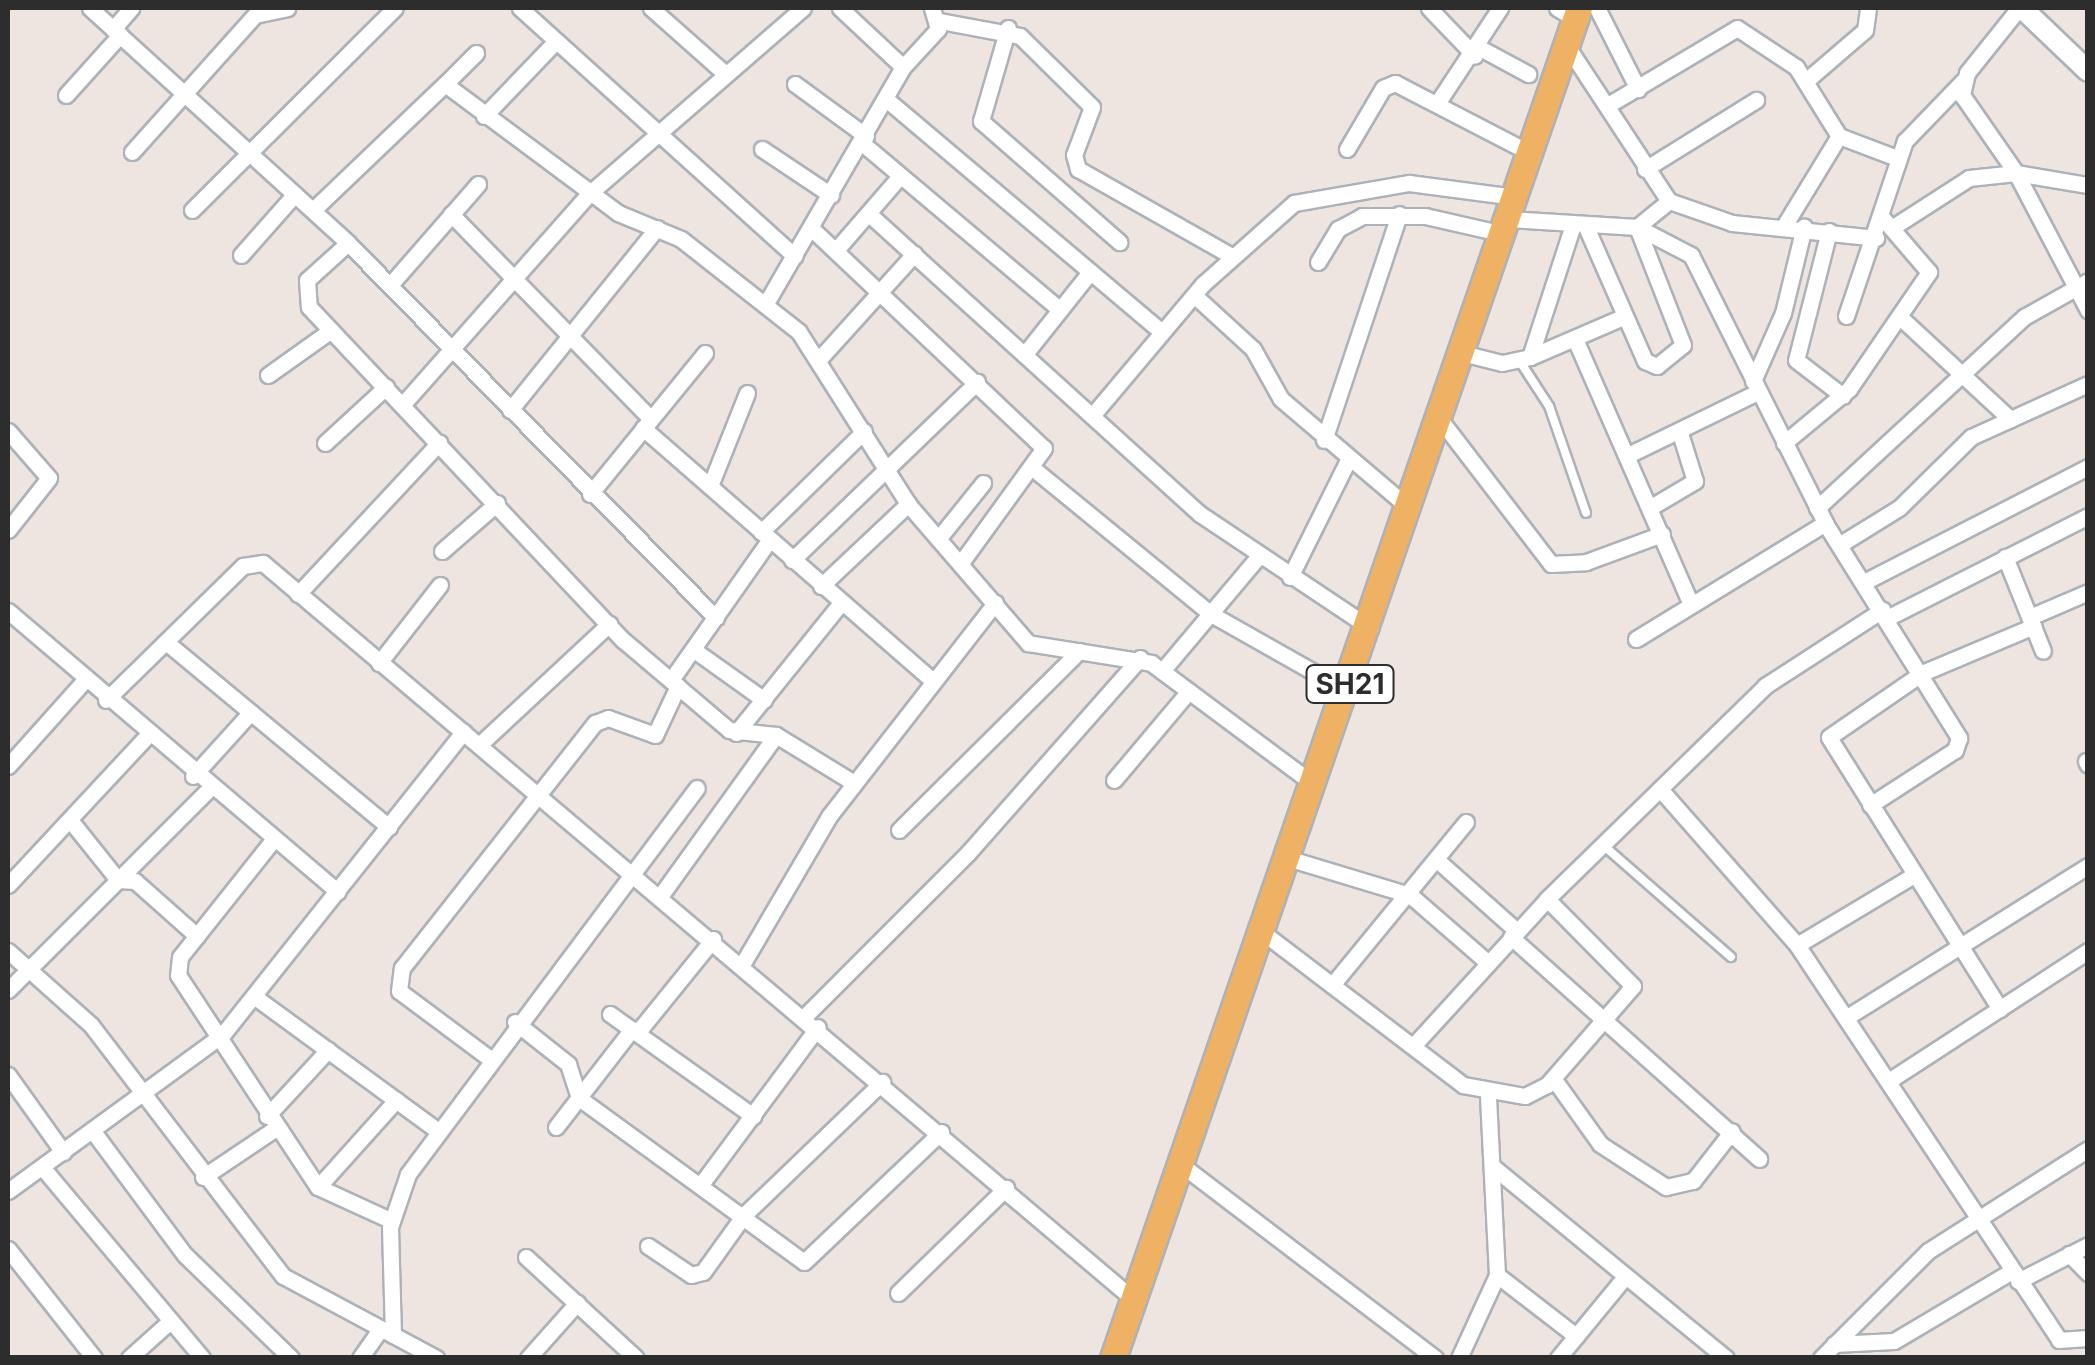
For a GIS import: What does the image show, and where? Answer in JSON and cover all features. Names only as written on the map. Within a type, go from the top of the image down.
[{"type":"main road","name":"SH21","points":[[1113,1358],[1257,928],[1370,628],[1577,10]]},
{"type":"street","points":[[90,8],[348,243],[590,494],[716,618]]},
{"type":"street","points":[[66,95],[117,32],[131,8]]},
{"type":"street","points":[[132,152],[255,15],[287,8]]},
{"type":"street","points":[[192,210],[246,149],[394,8]]},
{"type":"street","points":[[520,8],[794,256]]},
{"type":"street","points":[[651,8],[721,70]]},
{"type":"street","points":[[772,8],[785,21]]},
{"type":"street","points":[[403,404],[456,354],[590,193],[721,70],[803,8]]},
{"type":"street","points":[[840,8],[903,68]]},
{"type":"street","points":[[1429,8],[1478,52],[1528,74]]},
{"type":"street","points":[[1438,102],[1478,52],[1500,8]]},
{"type":"street","points":[[1808,79],[1866,30],[1868,8]]},
{"type":"street","points":[[1846,316],[1876,238],[1896,158],[1925,114],[1963,81],[2021,8],[2088,71]]},
{"type":"street","points":[[1577,10],[1638,89]]},
{"type":"street","points":[[765,305],[936,14],[1008,28],[1092,106],[1074,155],[1078,169],[1232,256]]},
{"type":"street","points":[[1008,28],[981,121],[1118,242]]},
{"type":"street","points":[[1608,105],[1736,28],[1808,79],[1838,136],[1896,158]]},
{"type":"street","points":[[484,116],[556,40]]},
{"type":"street","points":[[1567,46],[1669,201],[1732,223],[1804,227],[1876,238]]},
{"type":"street","points":[[312,210],[476,53]]},
{"type":"street","points":[[1963,81],[1965,102],[2016,172],[2082,285],[2088,310]]},
{"type":"street","points":[[1347,148],[1389,83],[1438,102],[1530,153]]},
{"type":"street","points":[[445,84],[590,193],[657,228],[765,305],[820,357],[908,504],[1028,643],[1140,658],[1312,784]]},
{"type":"street","points":[[795,84],[1059,309]]},
{"type":"street","points":[[886,98],[1162,332]]},
{"type":"street","points":[[1645,169],[1756,100]]},
{"type":"street","points":[[1784,226],[1838,136]]},
{"type":"street","points":[[762,149],[830,195]]},
{"type":"street","points":[[1893,227],[1969,178],[2016,172],[2088,186]]},
{"type":"street","points":[[836,250],[900,176]]},
{"type":"street","points":[[390,286],[478,184]]},
{"type":"street","points":[[1096,411],[1194,295],[1282,210],[1322,195],[1409,184],[1509,217]]},
{"type":"street","points":[[241,255],[295,194]]},
{"type":"street","points":[[1636,227],[1669,201]]},
{"type":"street","points":[[452,214],[573,339],[647,424],[710,486],[932,682]]},
{"type":"street","points":[[869,214],[1096,411],[1172,491],[1259,556],[1370,628]]},
{"type":"street","points":[[1324,440],[1399,214]]},
{"type":"street","points":[[1318,262],[1347,223],[1399,214],[1509,217],[1580,228],[1636,227],[1692,255],[1821,515],[1922,673],[1959,745],[1870,806]]},
{"type":"street","points":[[1784,443],[1843,396],[1901,318],[1930,266],[1880,216]]},
{"type":"street","points":[[1580,228],[1650,366],[1682,345],[1636,227]]},
{"type":"street","points":[[1628,455],[1756,386],[1783,313],[1804,227]]},
{"type":"street","points":[[510,410],[573,339],[657,228]]},
{"type":"street","points":[[811,228],[880,297],[1039,439],[1045,454],[1035,470],[960,564]]},
{"type":"street","points":[[1524,359],[1580,228]]},
{"type":"street","points":[[1829,231],[1796,360],[1843,396]]},
{"type":"street","points":[[348,243],[301,290],[331,330],[609,624],[675,684],[736,733],[776,735],[854,783]]},
{"type":"street","points":[[820,357],[880,297],[914,254]]},
{"type":"street","points":[[1028,350],[1090,272]]},
{"type":"street","points":[[1636,639],[1821,515],[2024,317],[2082,285]]},
{"type":"street","points":[[1194,295],[1253,350],[1274,391],[1324,440],[1409,508]]},
{"type":"street","points":[[1462,353],[1524,359],[1625,316]]},
{"type":"street","points":[[1901,318],[1967,374],[2010,419]]},
{"type":"street","points":[[268,375],[331,330]]},
{"type":"street","points":[[1575,339],[1691,604]]},
{"type":"street","points":[[590,494],[705,353]]},
{"type":"street","points":[[792,560],[977,382]]},
{"type":"street","points":[[1840,545],[1899,508],[1971,437],[2088,384]]},
{"type":"street","points":[[324,443],[386,386]]},
{"type":"street","points":[[710,486],[747,393]]},
{"type":"street","points":[[1439,418],[1551,564],[1586,562],[1662,534]]},
{"type":"street","points":[[1650,507],[1695,480],[1679,430]]},
{"type":"street","points":[[8,431],[49,478],[8,530]]},
{"type":"street","points":[[489,1058],[400,991],[398,978],[542,797],[595,723],[608,718],[655,735],[675,684],[765,536],[864,431]]},
{"type":"street","points":[[298,594],[439,444]]},
{"type":"street","points":[[1290,577],[1348,460]]},
{"type":"street","points":[[1864,582],[2088,468]]},
{"type":"street","points":[[1035,470],[1211,614],[1348,691]]},
{"type":"street","points":[[938,539],[983,483]]},
{"type":"street","points":[[442,552],[497,503]]},
{"type":"street","points":[[821,586],[908,504]]},
{"type":"street","points":[[1414,1046],[1547,900],[1780,674],[1885,614],[2088,516]]},
{"type":"street","points":[[1162,671],[1259,556]]},
{"type":"street","points":[[2005,557],[2044,651]]},
{"type":"street","points":[[106,700],[250,562],[298,594],[743,963],[1133,1299]]},
{"type":"street","points":[[379,663],[440,586]]},
{"type":"street","points":[[2000,1009],[1870,806],[1830,733],[1922,673],[2088,592]]},
{"type":"street","points":[[743,963],[854,783],[995,603]]},
{"type":"street","points":[[736,733],[840,604]]},
{"type":"street","points":[[8,611],[193,776],[338,892]]},
{"type":"street","points":[[479,745],[609,624]]},
{"type":"street","points":[[166,642],[389,826]]},
{"type":"street","points":[[694,650],[764,700]]},
{"type":"street","points":[[899,830],[1079,651]]},
{"type":"street","points":[[702,1183],[753,1116],[811,1022],[1140,658]]},
{"type":"street","points":[[8,766],[84,680]]},
{"type":"street","points":[[1114,780],[1190,691]]},
{"type":"street","points":[[193,776],[251,712]]},
{"type":"street","points":[[8,1192],[216,1042],[462,732]]},
{"type":"street","points":[[661,895],[776,735]]},
{"type":"street","points":[[8,886],[147,736]]},
{"type":"street","points":[[360,1358],[387,1332],[390,1220],[437,1130],[515,1022],[697,788]]},
{"type":"street","points":[[8,990],[209,789]]},
{"type":"street","points":[[1660,789],[1797,945],[2059,1340],[2088,1338]]},
{"type":"street","points":[[70,820],[118,880],[135,881],[197,936]]},
{"type":"street","points":[[1332,985],[1466,822]]},
{"type":"street","points":[[272,840],[197,936],[178,974],[216,1042],[318,1187],[390,1220]]},
{"type":"street","points":[[1284,857],[1410,894],[1487,962]]},
{"type":"street","points":[[1437,860],[1604,1022],[1732,1131],[1759,1160]]},
{"type":"street","points":[[1847,1018],[1957,943],[2088,866]]},
{"type":"street","points":[[1797,945],[1914,875]]},
{"type":"street","points":[[1257,928],[1414,1046],[1488,1096],[1525,1096],[1554,1078],[1604,1022],[1633,982],[1547,900]]},
{"type":"street","points":[[556,1127],[713,939]]},
{"type":"street","points":[[8,951],[91,1025],[203,1177],[284,1276],[436,1358]]},
{"type":"street","points":[[1890,1080],[2088,951]]},
{"type":"street","points":[[254,997],[437,1130]]},
{"type":"street","points":[[610,1014],[753,1116]]},
{"type":"street","points":[[515,1022],[568,1064],[579,1098],[702,1183],[794,1258],[812,1261],[940,1132]]},
{"type":"street","points":[[203,1177],[272,1122],[328,1050]]},
{"type":"street","points":[[8,1075],[63,1152]]},
{"type":"street","points":[[1554,1078],[1600,1144],[1666,1187],[1694,1182],[1732,1131]]},
{"type":"street","points":[[648,1246],[698,1275],[744,1215],[882,1082]]},
{"type":"street","points":[[1459,1358],[1497,1275],[1488,1096]]},
{"type":"street","points":[[318,1187],[396,1100]]},
{"type":"street","points":[[92,1130],[185,1256],[291,1358]]},
{"type":"street","points":[[1821,1358],[1976,1215],[2088,1149]]},
{"type":"street","points":[[1179,1163],[1435,1358]]},
{"type":"street","points":[[1492,1166],[1719,1355]]},
{"type":"street","points":[[42,1167],[168,1323],[202,1358]]},
{"type":"street","points":[[898,1293],[1006,1188]]},
{"type":"street","points":[[1834,1344],[1894,1341],[2015,1276],[2088,1245]]},
{"type":"street","points":[[8,1249],[94,1358]]},
{"type":"street","points":[[2069,1254],[2088,1273]]},
{"type":"street","points":[[526,1257],[636,1358]]},
{"type":"street","points":[[1497,1275],[1576,1336]]},
{"type":"street","points":[[1558,1358],[1624,1278]]},
{"type":"street","points":[[528,1358],[577,1304]]},
{"type":"street","points":[[128,1358],[168,1323]]},
{"type":"lane","points":[[1524,359],[1549,406],[1586,512]]},
{"type":"lane","points":[[1602,845],[1732,957]]}]
